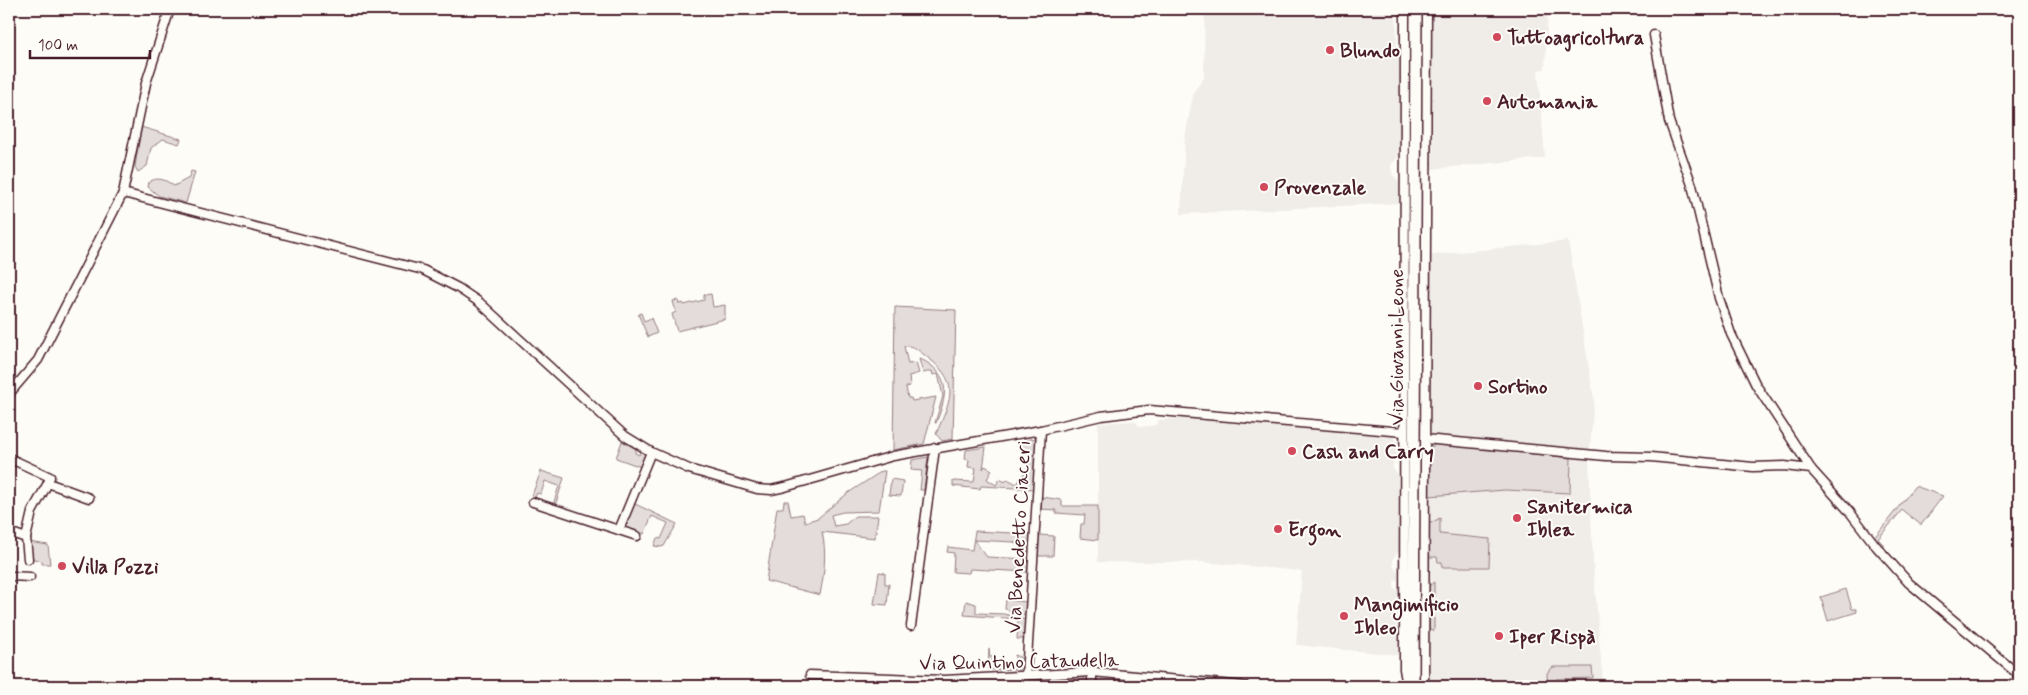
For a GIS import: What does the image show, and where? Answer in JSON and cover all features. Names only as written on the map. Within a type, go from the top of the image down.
[{"type":"main road","name":"Via Giovanni Leone","points":[[1413,686],[1416,9]]},
{"type":"street","points":[[9,394],[38,360],[123,193],[146,83],[170,9]]},
{"type":"street","points":[[1405,9],[1404,669],[1407,686]]},
{"type":"street","points":[[1424,686],[1427,9]]},
{"type":"street","points":[[1654,36],[1669,122],[1692,185],[1715,283],[1731,334],[1756,385],[1811,469],[1908,583],[2019,675]]},
{"type":"street","points":[[123,193],[423,270],[458,288],[479,302],[625,436],[651,452],[690,469],[757,490],[785,488],[893,456],[1041,430],[1101,416],[1149,410],[1404,432]]},
{"type":"street","name":"Via Benedetto Ciaceri","points":[[1026,676],[1041,430]]},
{"type":"street","points":[[1425,438],[1606,456],[1651,457],[1753,467],[1784,466],[1811,469]]},
{"type":"street","points":[[911,626],[935,448]]},
{"type":"street","points":[[619,530],[651,452]]},
{"type":"street","points":[[9,458],[50,477],[32,512],[26,538],[28,559]]},
{"type":"street","points":[[48,483],[89,498]]},
{"type":"street","points":[[533,502],[637,536]]},
{"type":"street","points":[[9,532],[26,538]]},
{"type":"street","points":[[9,576],[30,577]]},
{"type":"street","points":[[1092,672],[1092,686]]},
{"type":"street","name":"Via Quintino Cataudella","points":[[810,674],[944,683],[1092,672],[1198,684],[1245,686]]},
{"type":"street","points":[[852,677],[852,686]]},
{"type":"shaded area","points":[[1205,9],[1396,9],[1397,54],[1400,61],[1400,155],[1391,165],[1392,174],[1399,182],[1399,203],[1181,214],[1185,137],[1194,91],[1204,78]]},
{"type":"shaded area","points":[[1432,9],[1548,9],[1545,69],[1538,70],[1545,158],[1431,169]]},
{"type":"shaded area","points":[[141,127],[181,139],[179,144],[163,139],[151,148],[147,166],[138,172],[135,167]]},
{"type":"shaded area","points":[[191,171],[195,172],[186,203],[159,196],[148,187],[149,182],[159,179],[174,186],[189,178]]},
{"type":"shaded area","points":[[1568,241],[1594,399],[1589,460],[1593,564],[1603,686],[1429,686],[1430,257],[1433,255]]},
{"type":"shaded area","points":[[711,294],[713,307],[725,305],[725,319],[677,331],[672,314],[676,312],[673,301],[678,300],[679,304],[683,303],[684,305],[704,300],[704,295]]},
{"type":"shaded area","points":[[895,307],[956,310],[953,439],[942,441],[936,434],[949,402],[949,384],[945,375],[938,366],[914,347],[904,346],[908,364],[916,363],[919,373],[909,376],[910,386],[906,387],[908,398],[911,398],[912,401],[936,397],[924,444],[893,450]]},
{"type":"shaded area","points":[[641,313],[644,321],[651,318],[657,333],[648,337],[638,314]]},
{"type":"shaded area","points":[[919,359],[932,366],[938,372],[944,386],[944,400],[936,423],[943,396],[938,374],[933,375],[932,371],[923,373]]},
{"type":"shaded area","points":[[1204,417],[1393,437],[1398,443],[1399,456],[1393,460],[1393,469],[1398,474],[1399,551],[1393,558],[1393,566],[1398,572],[1398,580],[1394,581],[1394,588],[1398,591],[1395,613],[1398,632],[1398,655],[1296,645],[1302,571],[1203,562],[1098,562],[1098,423],[1135,421],[1140,427],[1156,425],[1159,420]]},
{"type":"shaded area","points":[[1037,438],[1034,489],[981,486],[980,489],[953,486],[953,481],[974,482],[976,468],[968,467],[969,460],[965,459],[966,450],[986,447],[983,469],[985,466],[992,470],[987,479],[996,485],[1000,479],[1005,482],[1007,479],[1017,484],[1030,464],[1028,462],[1032,456],[1020,447],[1025,440]]},
{"type":"shaded area","points":[[622,441],[636,449],[635,453],[639,455],[640,451],[646,455],[641,467],[616,458]]},
{"type":"shaded area","points":[[1437,443],[1571,458],[1570,493],[1505,490],[1429,496],[1429,449]]},
{"type":"shaded area","points":[[928,457],[924,490],[920,490],[922,471],[911,470],[912,460]]},
{"type":"shaded area","points":[[541,471],[564,478],[555,506],[553,505],[559,486],[545,481],[541,494],[537,493],[534,499],[531,498]]},
{"type":"shaded area","points":[[882,471],[885,471],[879,511],[843,512],[831,515],[834,526],[846,524],[855,516],[878,516],[875,538],[822,532],[824,564],[820,595],[766,581],[777,508],[783,508],[784,501],[788,501],[791,516],[803,514],[805,522],[818,518],[848,493]]},
{"type":"shaded area","points":[[891,479],[903,481],[901,496],[889,495]]},
{"type":"shaded area","points":[[1915,486],[1943,496],[1921,525],[1902,510],[1878,539],[1885,546],[1882,547],[1874,538]]},
{"type":"shaded area","points":[[1042,497],[1062,500],[1062,506],[1098,506],[1098,540],[1080,538],[1081,524],[1084,524],[1085,515],[1056,513],[1056,510],[1041,509]]},
{"type":"shaded area","points":[[633,503],[677,524],[664,546],[654,546],[657,538],[661,539],[668,523],[652,516],[644,534],[629,528],[627,521]]},
{"type":"shaded area","points":[[1440,518],[1440,534],[1490,539],[1489,567],[1442,567],[1442,562],[1438,562],[1437,557],[1429,557],[1429,524]]},
{"type":"shaded area","points":[[975,531],[1031,534],[1030,552],[1024,551],[1014,542],[974,540],[987,557],[1030,559],[1029,572],[970,569],[969,573],[953,572],[954,553],[947,552],[948,547],[972,550]]},
{"type":"shaded area","points":[[1039,535],[1054,536],[1053,556],[1038,556]]},
{"type":"shaded area","points":[[29,542],[48,545],[50,564],[42,564],[42,561],[31,558]]},
{"type":"shaded area","points":[[879,572],[885,573],[885,584],[889,584],[887,605],[874,604]]},
{"type":"shaded area","points":[[1434,582],[1434,631],[1429,628],[1429,586]]},
{"type":"shaded area","points":[[1846,589],[1852,609],[1856,609],[1857,612],[1828,621],[1821,597]]},
{"type":"shaded area","points":[[1006,600],[1027,602],[1026,615],[1005,609]]},
{"type":"shaded area","points":[[966,601],[976,604],[976,613],[1004,614],[1026,620],[1025,639],[1017,639],[1018,619],[964,615]]},
{"type":"shaded area","points":[[989,648],[990,657],[994,657],[994,662],[1015,664],[1015,655],[1024,659],[1023,669],[988,670]]},
{"type":"shaded area","points":[[1553,667],[1592,667],[1593,678],[1556,679],[1556,686],[1548,686],[1547,673]]},
{"type":"shaded area","points":[[1084,677],[1084,686],[1041,686],[1041,680]]},
{"type":"place","name":"Tuttoagricoltura","points":[[1497,37]]},
{"type":"place","name":"Blundo","points":[[1330,50]]},
{"type":"place","name":"Automania","points":[[1487,101]]},
{"type":"place","name":"Provenzale","points":[[1264,187]]},
{"type":"place","name":"Sortino","points":[[1478,386]]},
{"type":"place","name":"Cash and Carry","points":[[1292,451]]},
{"type":"place","name":"Sanitermica Iblea","points":[[1517,518]]},
{"type":"place","name":"Ergon","points":[[1278,529]]},
{"type":"place","name":"Villa Pozzi","points":[[62,566]]},
{"type":"place","name":"Mangimificio Ibleo","points":[[1344,616]]},
{"type":"place","name":"Iper Rispà","points":[[1499,636]]}]
